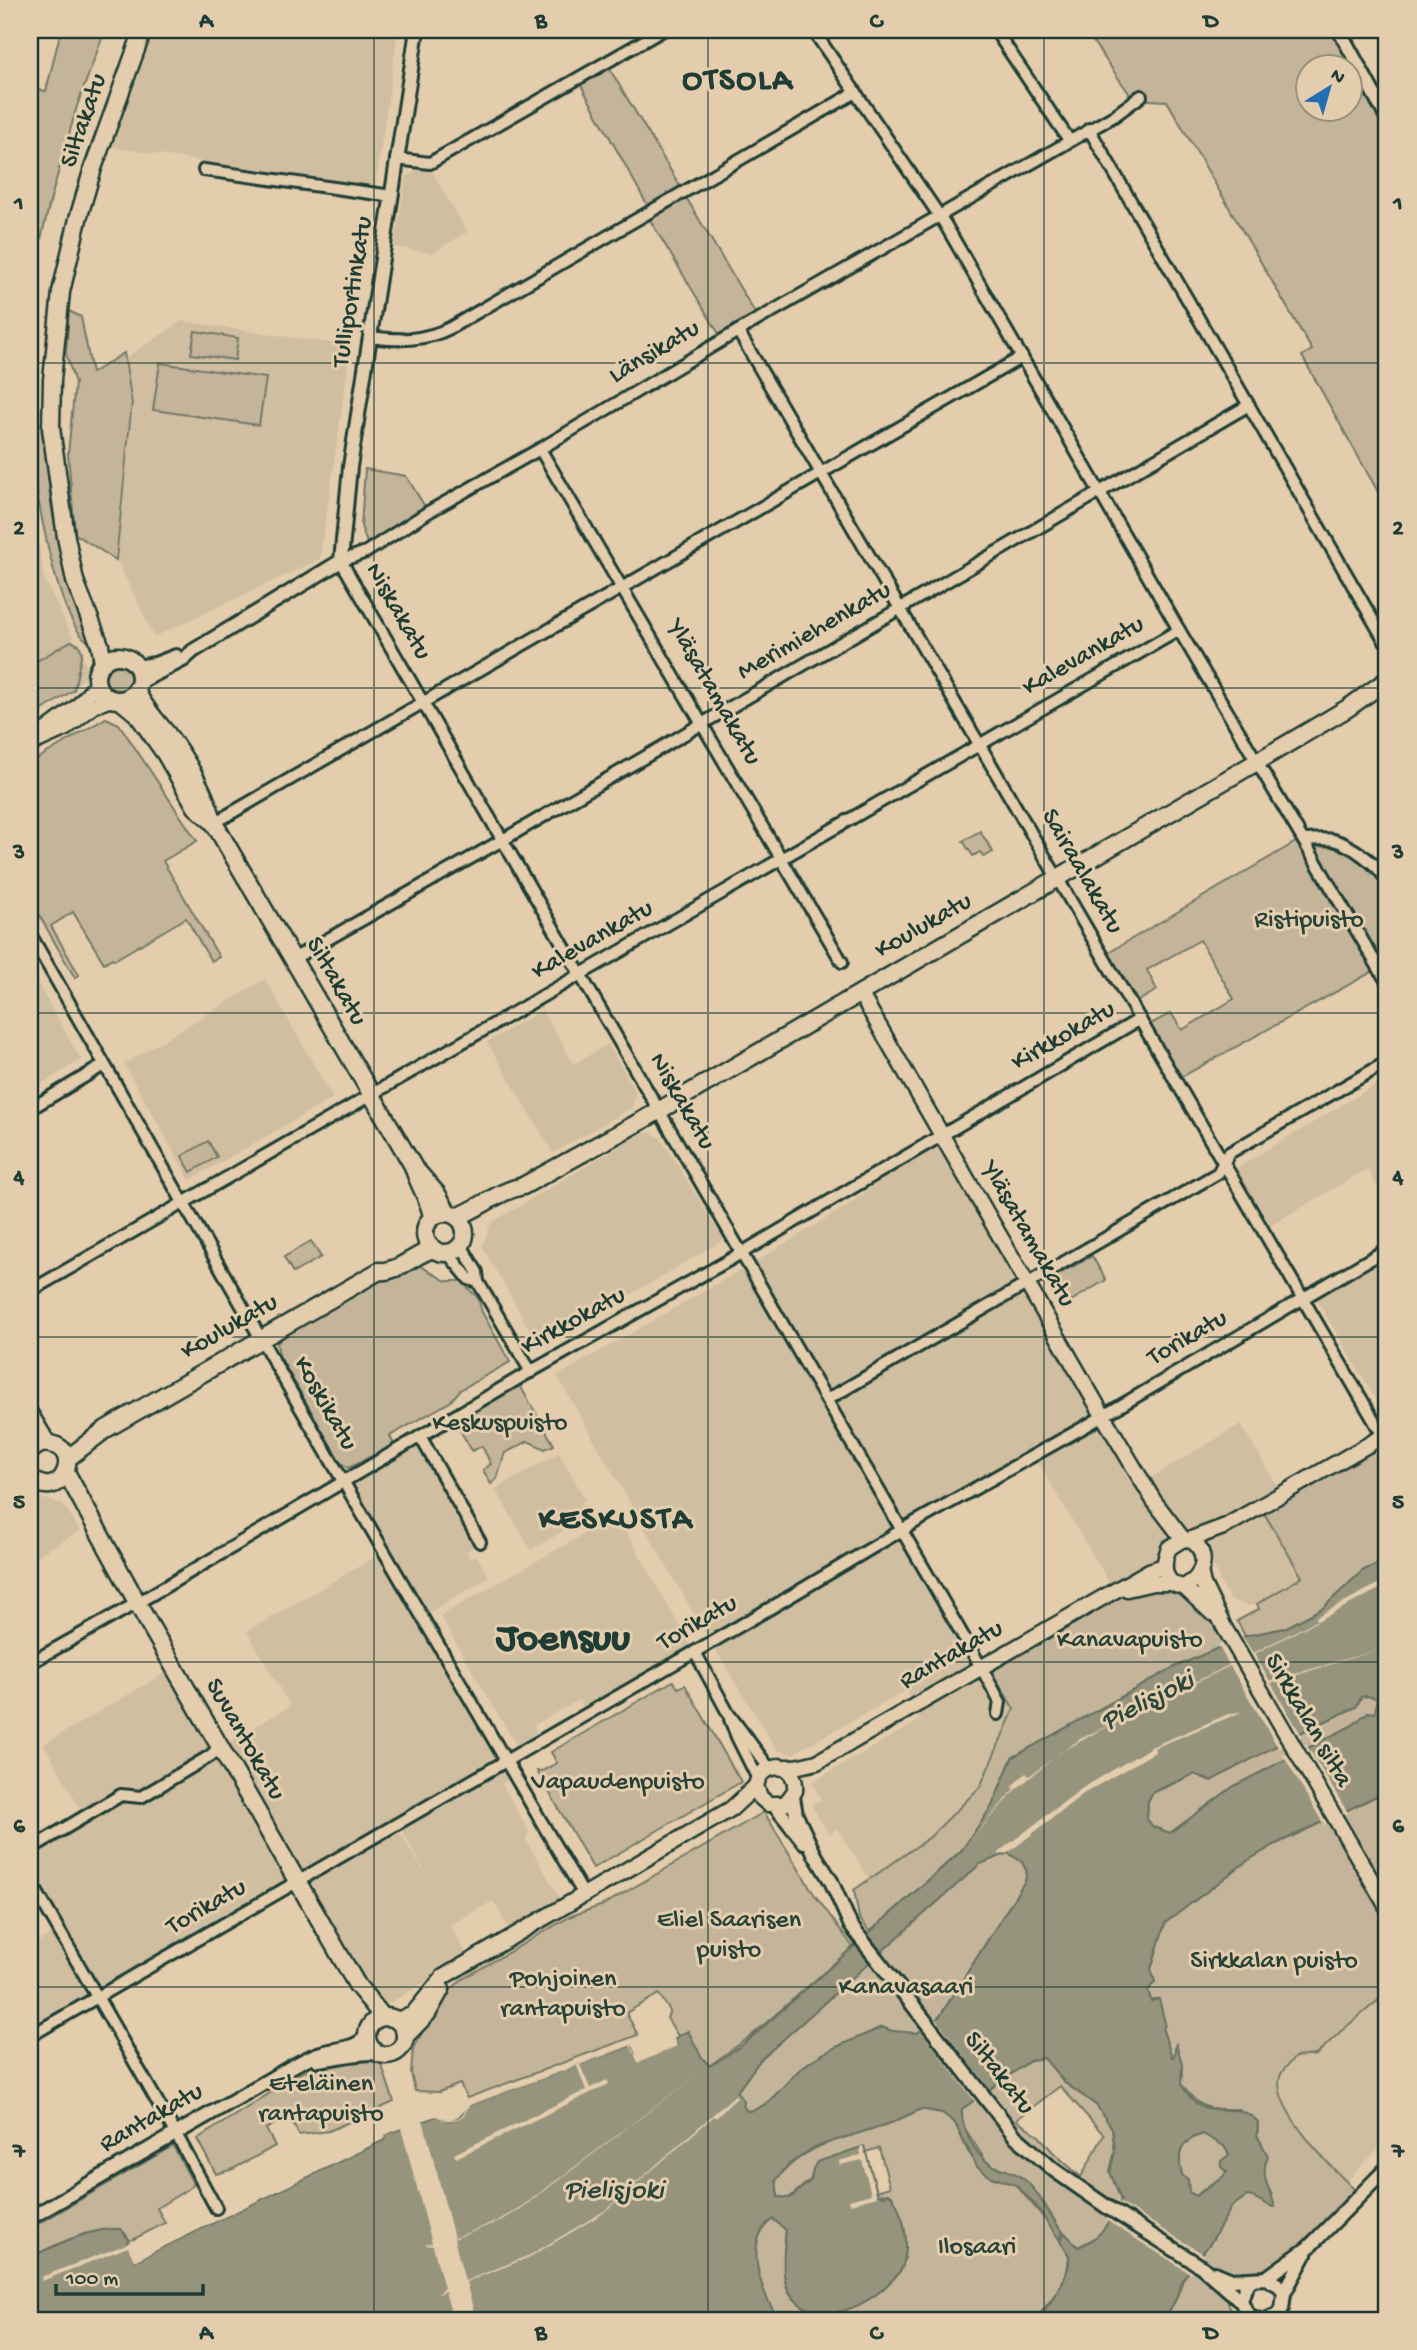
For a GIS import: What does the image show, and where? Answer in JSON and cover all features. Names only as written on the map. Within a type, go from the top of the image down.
[{"type":"main road","name":"Siltakatu","points":[[103,663],[100,645],[75,581],[61,505],[51,428],[52,380],[61,292],[78,219],[143,30]]},
{"type":"main road","name":"Siltakatu","points":[[72,561],[110,641],[121,657]]},
{"type":"main road","points":[[30,743],[66,728],[93,706],[127,698],[138,680],[133,662],[121,657],[114,657],[103,663],[96,676],[100,690],[115,699]]},
{"type":"main road","name":"Siltakatu","points":[[138,680],[139,698],[194,774],[208,800],[214,824],[413,1166],[427,1181],[452,1235]]},
{"type":"main road","name":"Koulukatu","points":[[1348,708],[1387,680]]},
{"type":"main road","points":[[30,743],[78,706],[97,684]]},
{"type":"main road","name":"Koulukatu","points":[[379,1270],[387,1272],[421,1253],[452,1235],[476,1209],[508,1189],[523,1185],[660,1110],[1348,708],[1387,689]]},
{"type":"main road","name":"Siltakatu","points":[[115,699],[137,714],[166,755],[196,807],[214,824]]},
{"type":"main road","name":"Yläsatamakatu","points":[[860,993],[1154,1501],[1166,1531],[1169,1548]]},
{"type":"main road","name":"Siltakatu","points":[[413,1166],[432,1218]]},
{"type":"main road","points":[[432,1218],[452,1235],[428,1243],[426,1226],[432,1218]]},
{"type":"main road","name":"Koulukatu","points":[[37,1482],[60,1480],[66,1466],[106,1429],[379,1270],[384,1262],[421,1240],[425,1234]]},
{"type":"main road","points":[[30,1414],[30,1442]]},
{"type":"main road","points":[[30,1414],[52,1444]]},
{"type":"main road","name":"Koulukatu","points":[[30,1452],[38,1445],[52,1444],[106,1429]]},
{"type":"main road","points":[[1223,1626],[1202,1601],[1166,1577],[1164,1566],[1169,1548],[1226,1526],[1385,1435]]},
{"type":"main road","name":"Suvantokatu","points":[[52,1444],[63,1451],[66,1466],[137,1602],[357,1985],[390,2018]]},
{"type":"main road","name":"Suvantokatu","points":[[37,1482],[67,1493],[91,1517]]},
{"type":"main road","name":"Yläsatamakatu","points":[[1154,1501],[1187,1539]]},
{"type":"main road","points":[[1177,1585],[1197,1577],[1211,1542],[1226,1526]]},
{"type":"main road","points":[[1187,1539],[1197,1543],[1203,1584],[1223,1626]]},
{"type":"main road","name":"Rantakatu","points":[[774,1767],[797,1767],[817,1762],[1149,1571],[1164,1566]]},
{"type":"main road","name":"Rantakatu","points":[[1112,1592],[1153,1583],[1177,1585]]},
{"type":"main road","name":"Sirkkalan silta","points":[[1223,1626],[1376,1885]]},
{"type":"main road","name":"Rantakatu","points":[[794,1794],[803,1777],[817,1762]]},
{"type":"main road","points":[[464,1965],[447,1982],[428,2014],[405,2038],[400,2050],[386,2056],[370,2048],[368,2031],[373,2022],[412,2015],[443,1977],[731,1810],[774,1767],[787,1769],[793,1775],[796,1783],[794,1794],[785,1804],[731,1810]]},
{"type":"main road","points":[[757,1782],[760,1797],[771,1805]]},
{"type":"main road","points":[[1376,1885],[1387,1901]]},
{"type":"main road","points":[[1376,1885],[1387,1907]]},
{"type":"main road","name":"Suvantokatu","points":[[357,1985],[368,2031]]},
{"type":"main road","points":[[390,2018],[405,2031],[405,2038]]},
{"type":"street","name":"Tulliportinkatu","points":[[341,561],[350,467],[417,30]]},
{"type":"street","points":[[396,159],[430,163],[663,30]]},
{"type":"street","points":[[813,30],[939,215],[1387,982]]},
{"type":"street","points":[[995,30],[1069,141]]},
{"type":"street","points":[[1339,30],[1387,118]]},
{"type":"street","points":[[370,337],[415,340],[441,332],[856,92]]},
{"type":"street","name":"Länsikatu","points":[[138,680],[155,664],[193,651],[341,561],[366,552],[430,511],[738,331],[1119,113],[1141,96]]},
{"type":"street","points":[[1089,130],[1385,641]]},
{"type":"street","points":[[204,170],[392,196]]},
{"type":"street","name":"Sairaalakatu","points":[[738,331],[1301,1298],[1385,1435]]},
{"type":"street","points":[[214,824],[1021,357]]},
{"type":"street","name":"Merimiehenkatu","points":[[293,959],[1249,405]]},
{"type":"street","name":"Yläsatamakatu","points":[[540,449],[842,962]]},
{"type":"street","name":"Niskakatu","points":[[341,561],[981,1667],[1000,1702],[998,1714]]},
{"type":"street","name":"Kalevankatu","points":[[30,1291],[1179,629]]},
{"type":"street","points":[[1304,840],[1333,840],[1366,857],[1385,876],[1387,882]]},
{"type":"street","name":"Koskikatu","points":[[30,934],[260,1339],[584,1895]]},
{"type":"street","points":[[1378,967],[1387,950]]},
{"type":"street","name":"Kirkkokatu","points":[[30,1663],[531,1372],[742,1253],[1140,1018]]},
{"type":"street","points":[[828,1399],[1218,1173],[1228,1153],[1387,1062]]},
{"type":"street","points":[[30,1109],[104,1065]]},
{"type":"street","name":"Siltakatu","points":[[452,1235],[469,1279],[478,1282],[531,1372]]},
{"type":"street","name":"Torikatu","points":[[30,2036],[1387,1249]]},
{"type":"street","points":[[420,1436],[480,1542]]},
{"type":"street","points":[[695,1652],[729,1713],[774,1767]]},
{"type":"street","points":[[729,1713],[757,1782]]},
{"type":"street","points":[[30,1849],[121,1795],[141,1797],[210,1756],[220,1747]]},
{"type":"street","name":"Siltakatu","points":[[794,1794],[796,1815],[851,1926],[1015,2136],[1032,2153],[1110,2209],[1202,2267],[1232,2280],[1259,2278]]},
{"type":"street","name":"Siltakatu","points":[[771,1805],[815,1856]]},
{"type":"street","points":[[30,1880],[216,2208]]},
{"type":"street","name":"Rantakatu","points":[[30,2218],[300,2062],[316,2054],[364,2040],[368,2031]]},
{"type":"street","name":"Rantakatu","points":[[300,2062],[376,2053]]},
{"type":"street","points":[[1241,2310],[1246,2285],[1308,2248],[1387,2168]]},
{"type":"street","points":[[1266,2320],[1277,2315],[1282,2309],[1284,2293],[1308,2248]]},
{"type":"street","name":"Siltakatu","points":[[1202,2267],[1241,2310],[1259,2320]]},
{"type":"street","points":[[1259,2278],[1280,2286],[1284,2293]]},
{"type":"shaded area","points":[[154,30],[398,30],[375,189],[111,147]]},
{"type":"shaded area","points":[[428,164],[467,232],[432,253],[394,247],[406,177]]},
{"type":"shaded area","points":[[182,321],[351,346],[320,559],[154,637],[117,560],[134,404],[126,358]]},
{"type":"shaded area","points":[[30,491],[44,578],[91,675],[30,711]]},
{"type":"shaded area","points":[[30,970],[81,1060],[30,1091]]},
{"type":"shaded area","points":[[265,979],[333,1098],[190,1180],[124,1064]]},
{"type":"shaded area","points":[[542,1010],[574,1064],[608,1044],[636,1092],[632,1108],[553,1153],[487,1042]]},
{"type":"shaded area","points":[[1387,1078],[1387,1203],[1367,1169],[1263,1230],[1230,1172]]},
{"type":"shaded area","points":[[652,1133],[661,1139],[723,1238],[722,1241],[540,1348],[482,1246],[491,1223],[640,1134]]},
{"type":"shaded area","points":[[939,1138],[1168,1533],[1159,1561],[1113,1589],[1034,1456],[906,1530],[982,1665],[991,1670],[1014,1709],[980,1787],[930,1837],[869,1879],[837,1829],[829,1834],[811,1805],[821,1799],[812,1782],[920,1720],[906,1691],[792,1754],[777,1750],[709,1640],[557,1376],[848,1205]]},
{"type":"shaded area","points":[[1387,1247],[1387,1415],[1311,1290]]},
{"type":"shaded area","points":[[1241,1424],[1286,1501],[1264,1514],[1302,1577],[1257,1604],[1248,1606],[1231,1600],[1219,1582],[1195,1530],[1178,1528],[1147,1480]]},
{"type":"shaded area","points":[[424,1436],[483,1541],[466,1552],[470,1559],[476,1555],[489,1577],[421,1617],[511,1777],[502,1784],[529,1831],[526,1840],[562,1902],[511,1932],[493,1901],[450,1925],[468,1957],[374,2012],[298,1882],[396,1826],[431,1883],[397,1821],[30,2035],[30,1947],[59,1929],[30,1879],[30,1850],[84,1816],[44,1744],[172,1669],[219,1748],[290,1706],[247,1631],[384,1552],[344,1481]]},
{"type":"shaded area","points":[[559,1453],[585,1499],[581,1502],[589,1516],[531,1550],[495,1489]]},
{"type":"shaded area","points":[[30,1495],[63,1504],[80,1531],[30,1560]]},
{"type":"shaded area","points":[[617,1515],[693,1650],[586,1711],[579,1700],[534,1725],[540,1738],[519,1750],[440,1616]]},
{"type":"shaded area","points":[[1387,1993],[1387,2140],[1346,2182],[1295,2124],[1280,2093],[1281,2075],[1295,2057],[1316,2055]]},
{"type":"green space","points":[[61,30],[82,34],[83,30],[105,30],[77,106],[30,284],[30,88],[46,91]]},
{"type":"green space","points":[[1085,30],[1334,30],[1346,52],[1294,52],[1294,122],[1364,122],[1364,86],[1387,129],[1387,508],[1302,356],[1312,350],[1167,101],[1133,99]]},
{"type":"green space","points":[[606,63],[683,191],[650,210],[578,80]]},
{"type":"green space","points":[[684,194],[755,313],[719,334],[647,215]]},
{"type":"green space","points":[[69,311],[81,317],[92,373],[124,353],[132,403],[116,560],[75,534],[68,454],[75,383],[66,354]]},
{"type":"green space","points":[[195,331],[238,338],[235,360],[191,354]]},
{"type":"green space","points":[[160,363],[266,378],[259,425],[153,410]]},
{"type":"green space","points":[[44,425],[55,527],[63,560],[94,642],[90,643],[78,630],[66,608],[48,549],[30,439],[30,427]]},
{"type":"green space","points":[[365,469],[406,476],[427,510],[367,543],[361,526]]},
{"type":"green space","points":[[71,641],[79,645],[82,652],[74,690],[30,718],[30,665]]},
{"type":"green space","points":[[118,666],[127,669],[130,678],[127,687],[118,690],[109,687],[106,678],[109,669]]},
{"type":"green space","points":[[106,718],[119,724],[197,841],[163,861],[219,957],[211,961],[186,918],[114,960],[112,958],[104,963],[73,912],[51,926],[79,975],[75,978],[30,899],[30,763]]},
{"type":"green space","points":[[980,831],[993,852],[984,857],[980,852],[973,856],[963,841]]},
{"type":"green space","name":"Ristipuisto","points":[[1306,836],[1368,854],[1387,871],[1387,956],[1381,967],[1178,1079],[1147,1026],[1171,1013],[1182,1030],[1234,999],[1200,940],[1147,970],[1157,990],[1135,1003],[1106,954]]},
{"type":"green space","points":[[208,1141],[217,1157],[191,1172],[182,1156]]},
{"type":"green space","points":[[311,1241],[321,1257],[293,1273],[284,1257]]},
{"type":"green space","points":[[1092,1256],[1106,1280],[1061,1307],[1051,1291],[1050,1282],[1055,1276]]},
{"type":"green space","points":[[412,1261],[446,1281],[461,1281],[478,1298],[482,1312],[510,1362],[460,1390],[450,1402],[390,1436],[394,1445],[348,1468],[340,1462],[279,1355],[277,1343],[287,1333]]},
{"type":"green space","name":"Keskuspuisto","points":[[518,1382],[554,1445],[545,1449],[528,1441],[505,1453],[497,1479],[491,1484],[483,1470],[491,1464],[482,1446],[472,1451],[453,1418]]},
{"type":"green space","points":[[1387,1441],[1387,1559],[1362,1571],[1323,1608],[1285,1628],[1245,1636],[1237,1621],[1259,1609],[1257,1604],[1302,1577],[1264,1513]]},
{"type":"green space","name":"Kanavapuisto","points":[[1164,1586],[1194,1602],[1209,1616],[1229,1644],[1175,1667],[1012,1758],[992,1806],[965,1847],[870,1932],[859,1918],[854,1890],[930,1837],[980,1787],[1014,1709],[991,1670],[1117,1596]]},
{"type":"green space","name":"Vapaudenpuisto","points":[[673,1681],[678,1688],[685,1685],[741,1782],[593,1868],[537,1771],[557,1763],[551,1752]]},
{"type":"green space","points":[[1361,1697],[1377,1698],[1376,1714],[1368,1712],[1353,1725],[1234,1786],[1170,1833],[1153,1827],[1147,1819],[1148,1801],[1153,1793],[1304,1731],[1356,1707]]},
{"type":"green space","name":"Sirkkalan puisto","points":[[1387,1791],[1387,1993],[1316,2055],[1295,2057],[1281,2074],[1279,2087],[1293,2120],[1320,2154],[1357,2192],[1274,2269],[1243,2274],[1228,2303],[1234,2320],[1164,2320],[1183,2279],[1211,2242],[1232,2206],[1247,2196],[1272,2195],[1263,2179],[1263,2147],[1257,2135],[1258,2127],[1239,2109],[1212,2108],[1200,2103],[1181,2084],[1182,2064],[1176,2045],[1174,2056],[1171,2057],[1158,1999],[1151,2001],[1148,1990],[1155,1982],[1151,1969],[1165,1923],[1247,1861],[1274,1845]]},
{"type":"green space","points":[[764,1812],[814,1894],[853,1947],[751,2036],[709,2066],[688,2032],[678,2036],[667,2018],[670,2011],[659,1994],[626,2013],[638,2035],[467,2098],[460,2084],[439,2092],[415,2091],[411,2073],[413,2049],[442,1998],[461,1980],[571,1916],[603,1905]]},
{"type":"green space","name":"Kanavasaari","points":[[1008,1853],[1022,1862],[1027,1872],[1025,1881],[940,2016],[920,2035],[882,2027],[831,2051],[803,2067],[763,2106],[747,2111],[737,2092],[760,2060],[980,1864]]},
{"type":"green space","name":"Eteläinen rantapuisto","points":[[371,2057],[381,2063],[394,2102],[329,2131],[299,2135],[289,2116],[266,2129],[275,2146],[233,2169],[216,2174],[197,2139],[305,2071]]},
{"type":"green space","points":[[1044,2058],[1065,2083],[1096,2105],[1112,2128],[1115,2151],[1110,2172],[1121,2200],[1101,2235],[1078,2247],[1060,2229],[1043,2202],[1006,2170],[985,2160],[962,2124],[962,2109],[1031,2060]],"holes":[[[1060,2086],[1104,2135],[1081,2177],[1038,2135],[1016,2120]]]},
{"type":"green space","name":"Ilosaari","points":[[921,2109],[949,2117],[955,2123],[968,2152],[991,2177],[1016,2185],[1056,2232],[1069,2256],[1067,2272],[1059,2289],[1035,2320],[779,2320],[761,2282],[756,2254],[763,2229],[773,2219],[786,2230],[784,2263],[787,2288],[800,2305],[812,2311],[839,2311],[866,2301],[878,2293],[901,2270],[906,2239],[892,2195],[878,2195],[876,2191],[890,2187],[879,2148],[865,2152],[864,2147],[813,2169],[811,2179],[789,2198],[778,2197],[776,2180],[788,2167],[814,2149]]},
{"type":"green space","points":[[1203,2134],[1224,2146],[1230,2155],[1224,2178],[1210,2184],[1196,2196],[1188,2192],[1179,2158],[1185,2144]]},
{"type":"green space","points":[[173,2146],[194,2185],[157,2208],[165,2223],[130,2241],[125,2233],[102,2230],[65,2241],[30,2257],[30,2229]]},
{"type":"water","name":"Pielisjoki","points":[[1387,1559],[1387,1791],[1274,1845],[1247,1861],[1165,1923],[1151,1969],[1155,1982],[1148,1990],[1151,2001],[1159,1999],[1165,2023],[1163,2031],[1172,2057],[1176,2043],[1182,2064],[1181,2084],[1193,2100],[1203,2107],[1243,2112],[1258,2122],[1257,2135],[1268,2156],[1266,2182],[1275,2207],[1247,2196],[1232,2206],[1211,2242],[1183,2279],[1164,2320],[1035,2320],[1052,2300],[1067,2272],[1069,2256],[1060,2241],[1065,2233],[1078,2247],[1086,2244],[1104,2228],[1121,2200],[1110,2172],[1115,2151],[1112,2128],[1096,2105],[1065,2083],[1044,2058],[1031,2060],[962,2109],[962,2116],[970,2140],[985,2160],[1028,2182],[1063,2232],[1059,2239],[1036,2206],[1016,2185],[991,2177],[977,2167],[955,2123],[942,2113],[921,2109],[891,2123],[815,2147],[789,2164],[776,2180],[778,2197],[790,2198],[811,2180],[817,2162],[864,2146],[878,2195],[885,2196],[888,2193],[896,2202],[905,2233],[906,2250],[902,2268],[878,2293],[853,2307],[839,2311],[825,2313],[812,2310],[800,2304],[790,2293],[784,2271],[786,2230],[773,2219],[763,2228],[756,2254],[761,2283],[779,2320],[30,2320],[30,2257],[75,2238],[99,2231],[121,2229],[130,2241],[127,2242],[135,2261],[386,2139],[384,2135],[437,2116],[447,2120],[456,2119],[470,2105],[631,2046],[638,2062],[677,2045],[674,2039],[688,2031],[702,2058],[710,2066],[744,2044],[961,1851],[992,1806],[1012,1758],[1175,1667],[1245,1636],[1285,1628],[1323,1608],[1362,1571]],"holes":[[[1361,1697],[1377,1698],[1375,1713],[1368,1712],[1353,1725],[1234,1786],[1170,1833],[1153,1827],[1147,1819],[1148,1801],[1153,1792],[1194,1774],[1211,1781],[1304,1731],[1356,1707]],[[1008,1853],[1022,1862],[1027,1872],[1025,1881],[940,2016],[917,2033],[892,2031],[882,2027],[831,2049],[803,2067],[763,2106],[747,2111],[737,2092],[760,2060],[980,1864]],[[1203,2134],[1224,2146],[1229,2155],[1221,2161],[1221,2167],[1227,2172],[1225,2175],[1196,2196],[1189,2192],[1188,2179],[1182,2175],[1180,2161],[1184,2145]]]},
{"type":"pier","points":[[1387,1579],[1387,1585],[1254,1654],[1270,1681],[1387,1647],[1271,1683],[1302,1736],[1279,1749],[1230,1666],[1063,1751],[1080,1739],[1229,1665],[1218,1645],[1241,1634],[1253,1653]]},
{"type":"pier","points":[[1242,1712],[1154,1748],[1155,1752],[1083,1794],[1008,1853],[998,1855],[1081,1789],[1153,1746],[1231,1713]]},
{"type":"pier","points":[[1306,1744],[1348,1813],[1324,1825],[1283,1755]]},
{"type":"pier","points":[[1055,1757],[1015,1790],[965,1847],[1014,1789],[1012,1786],[1026,1773],[1029,1776]]},
{"type":"pier","points":[[934,2016],[992,2092],[976,2103],[919,2028]]},
{"type":"pier","points":[[674,2039],[677,2046],[638,2063],[630,2046],[580,2065],[590,2088],[607,2080],[609,2084],[456,2158],[454,2154],[586,2090],[577,2066],[470,2105],[463,2117],[454,2120],[444,2120],[436,2116],[423,2120],[454,2238],[499,2220],[521,2207],[709,2066],[522,2208],[500,2221],[454,2239],[465,2281],[530,2255],[604,2211],[735,2095],[738,2096],[716,2118],[714,2116],[602,2214],[530,2257],[466,2282],[476,2320],[453,2320],[445,2291],[437,2295],[444,2288],[433,2246],[424,2245],[432,2243],[401,2128],[385,2135],[386,2138],[134,2261],[128,2247],[42,2281],[41,2277],[127,2244],[133,2239],[131,2244],[136,2256],[381,2137],[383,2132],[384,2134],[414,2120],[437,2114],[444,2119],[454,2119],[462,2116],[469,2104],[631,2045],[635,2055],[638,2054],[640,2058],[673,2044],[671,2040]]},
{"type":"pier","points":[[863,2146],[877,2197],[850,2204],[849,2200],[871,2194],[862,2160],[840,2165],[839,2161],[861,2155],[860,2147]]},
{"type":"pier","points":[[1117,2201],[1205,2255],[1191,2274],[1106,2220]]},
{"type":"district","name":"OTSOLA","points":[[738,82]]},
{"type":"district","name":"KESKUSTA","points":[[616,1521]]},
{"type":"district","name":"Joensuu","points":[[563,1640]]},
{"type":"park label","name":"Eliel Saarisen puisto","points":[[729,1936]]},
{"type":"park label","name":"Pohjoinen rantapuisto","points":[[563,1994]]}]
